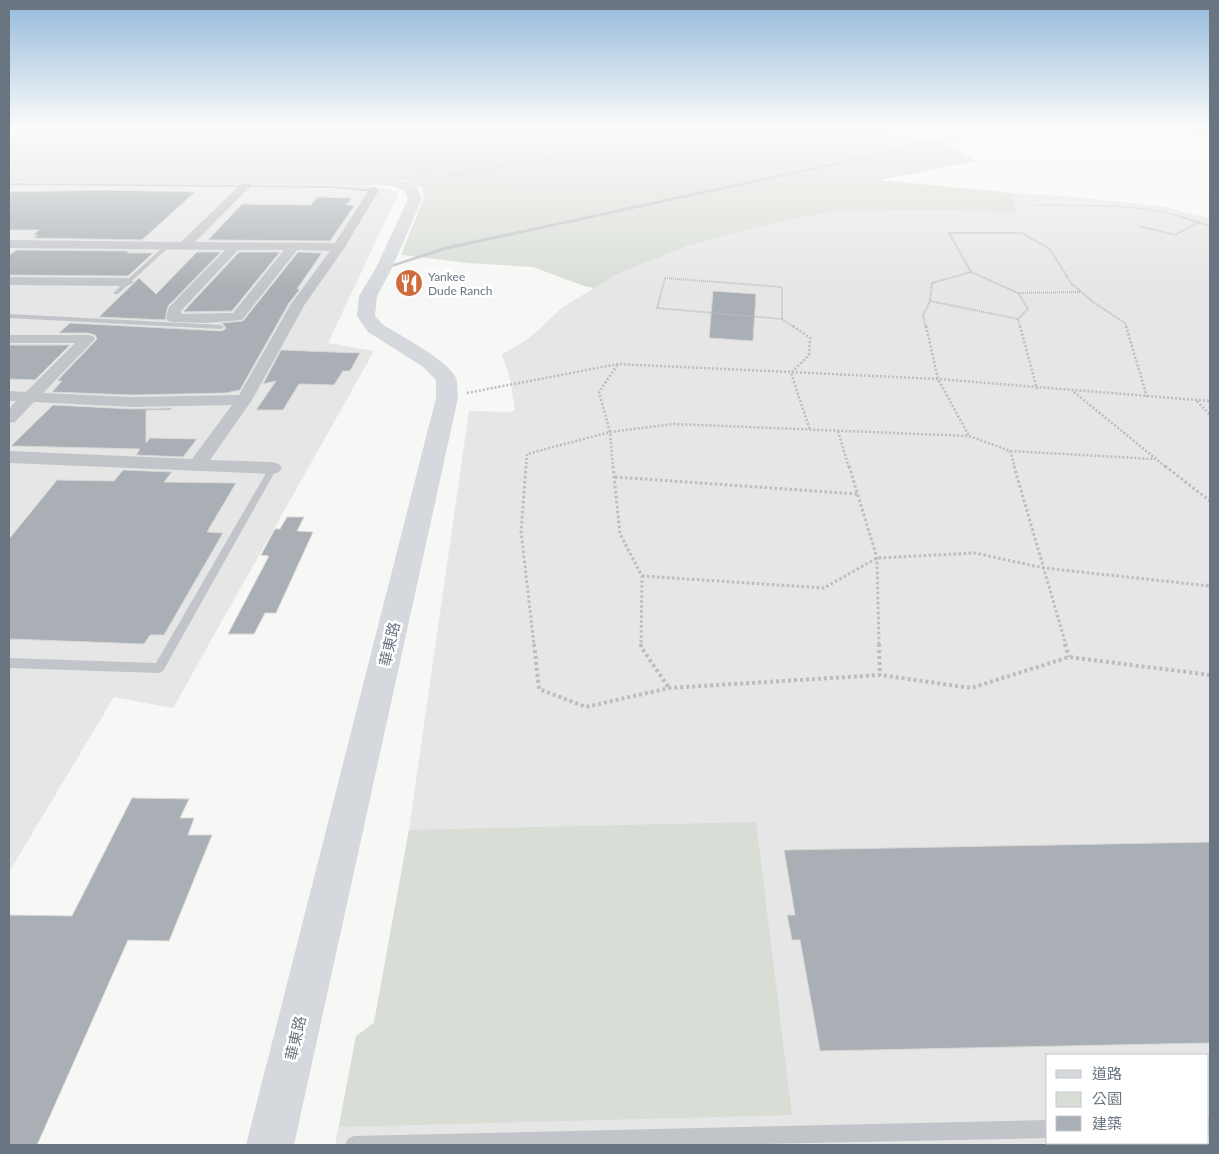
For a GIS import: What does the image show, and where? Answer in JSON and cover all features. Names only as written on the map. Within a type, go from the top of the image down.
[{"type":"main road","points":[[396,183],[411,188]]},
{"type":"main road","name":"華東路","points":[[270,1145],[447,398],[446,379],[429,362],[375,328],[366,316],[368,296],[384,268],[415,199],[411,188]]},
{"type":"street","points":[[185,245],[246,186]]},
{"type":"street","points":[[197,465],[244,400],[298,304],[339,247],[374,190]]},
{"type":"street","points":[[9,244],[339,247]]},
{"type":"street","points":[[235,246],[174,310],[173,318],[205,319],[237,316],[293,247]]},
{"type":"street","points":[[9,281],[127,282]]},
{"type":"street","points":[[9,339],[88,339],[9,418]]},
{"type":"street","points":[[9,396],[132,402],[244,400]]},
{"type":"street","points":[[9,457],[273,468]]},
{"type":"lane","points":[[384,268],[462,244],[748,183]]},
{"type":"lane","points":[[9,184],[334,187],[374,190]]},
{"type":"lane","points":[[116,293],[167,246]]},
{"type":"lane","points":[[9,316],[221,326]]},
{"type":"lane","points":[[9,663],[159,668],[273,468]]},
{"type":"lane","points":[[354,1145],[1046,1130]]},
{"type":"path","points":[[411,188],[412,183]]},
{"type":"path","points":[[411,188],[423,183]]},
{"type":"path","points":[[1034,205],[1116,207],[1172,214],[1210,226]]},
{"type":"path","points":[[1139,226],[1175,235],[1199,222]]},
{"type":"path","points":[[1081,292],[1018,293],[971,272],[950,233],[1022,233],[1050,249],[1071,283],[1125,323],[1147,397]]},
{"type":"path","points":[[969,436],[938,379],[923,314],[930,301],[932,283],[971,272]]},
{"type":"path","points":[[782,319],[782,287],[665,278],[657,308],[782,319],[810,338],[809,356],[791,374]]},
{"type":"path","points":[[1018,293],[1028,309],[1018,319]]},
{"type":"path","points":[[930,301],[1018,319]]},
{"type":"path","points":[[1018,319],[1037,389]]},
{"type":"path","points":[[447,398],[618,364],[791,374],[938,379],[1037,389],[1210,401]]},
{"type":"path","points":[[618,364],[599,392],[610,432],[620,534],[642,576],[641,647],[670,688]]},
{"type":"path","points":[[791,374],[810,430]]},
{"type":"path","points":[[1073,391],[1210,502]]},
{"type":"path","points":[[1197,400],[1210,415]]},
{"type":"path","points":[[1155,459],[1010,451],[969,436],[674,424],[610,432],[527,454],[521,531],[539,689],[586,706],[670,688],[880,675],[971,688],[1069,657],[1210,675]]},
{"type":"path","points":[[838,431],[877,558],[880,675]]},
{"type":"path","points":[[1010,451],[1069,657]]},
{"type":"path","points":[[615,477],[857,494]]},
{"type":"path","points":[[642,576],[824,588],[877,558],[975,553],[1044,568],[1210,586]]},
{"type":"shaded area","points":[[9,183],[364,184],[399,192],[328,343],[374,351],[173,708],[114,697],[9,872]]},
{"type":"shaded area","points":[[1012,193],[1065,196],[1165,207],[1210,219],[1210,1145],[335,1145],[356,1036],[374,1023],[409,830],[469,411],[510,412],[515,410],[510,379],[502,354],[534,334],[563,307],[617,274],[685,247],[756,227],[830,212],[933,210],[1017,213]]},
{"type":"green space","points":[[411,183],[909,183],[1012,193],[1017,213],[933,210],[830,212],[756,227],[685,247],[617,274],[595,288],[584,286],[533,267],[468,263],[401,255],[424,197],[423,188]]},
{"type":"green space","points":[[756,822],[792,1115],[339,1127],[356,1036],[374,1023],[409,830]]},
{"type":"building","points":[[105,190],[195,192],[142,240],[33,238],[38,235],[33,235],[39,230],[9,230],[9,192]]},
{"type":"building","points":[[317,197],[352,198],[346,205],[355,205],[330,241],[208,240],[242,204],[311,205]]},
{"type":"building","points":[[17,250],[153,253],[128,276],[9,275],[9,255]]},
{"type":"building","points":[[197,252],[221,252],[168,306],[165,320],[99,317],[139,278],[156,294]]},
{"type":"building","points":[[239,252],[280,252],[232,311],[183,312]]},
{"type":"building","points":[[298,252],[322,253],[297,289],[300,289],[289,303],[240,390],[226,393],[132,395],[52,392],[62,381],[57,381],[97,339],[95,335],[88,333],[59,333],[70,323],[222,331],[226,328],[222,323],[243,321]]},
{"type":"building","points":[[713,291],[756,294],[753,341],[709,338]]},
{"type":"building","points":[[9,345],[70,345],[35,380],[9,379]]},
{"type":"building","points":[[281,350],[360,353],[350,371],[343,371],[334,385],[299,384],[283,410],[256,410],[276,381],[263,384]]},
{"type":"building","points":[[53,405],[132,409],[172,408],[170,410],[146,410],[146,443],[150,438],[197,439],[183,457],[136,455],[140,449],[11,446]]},
{"type":"building","points":[[123,470],[172,472],[164,482],[236,483],[207,532],[223,533],[164,635],[150,635],[144,644],[9,639],[9,539],[57,480],[114,481]]},
{"type":"building","points":[[287,517],[304,517],[297,531],[313,532],[276,613],[265,613],[254,634],[228,634],[269,556],[261,555],[275,529],[280,529]]},
{"type":"building","points":[[132,798],[189,799],[180,818],[194,818],[188,835],[212,835],[169,941],[128,940],[37,1145],[9,1145],[9,915],[72,916]]},
{"type":"building","points":[[1210,842],[1210,1043],[820,1051],[800,940],[792,940],[787,915],[795,915],[784,850]]},
{"type":"place","name":"Yankee Dude Ranch","points":[[409,283]]}]
